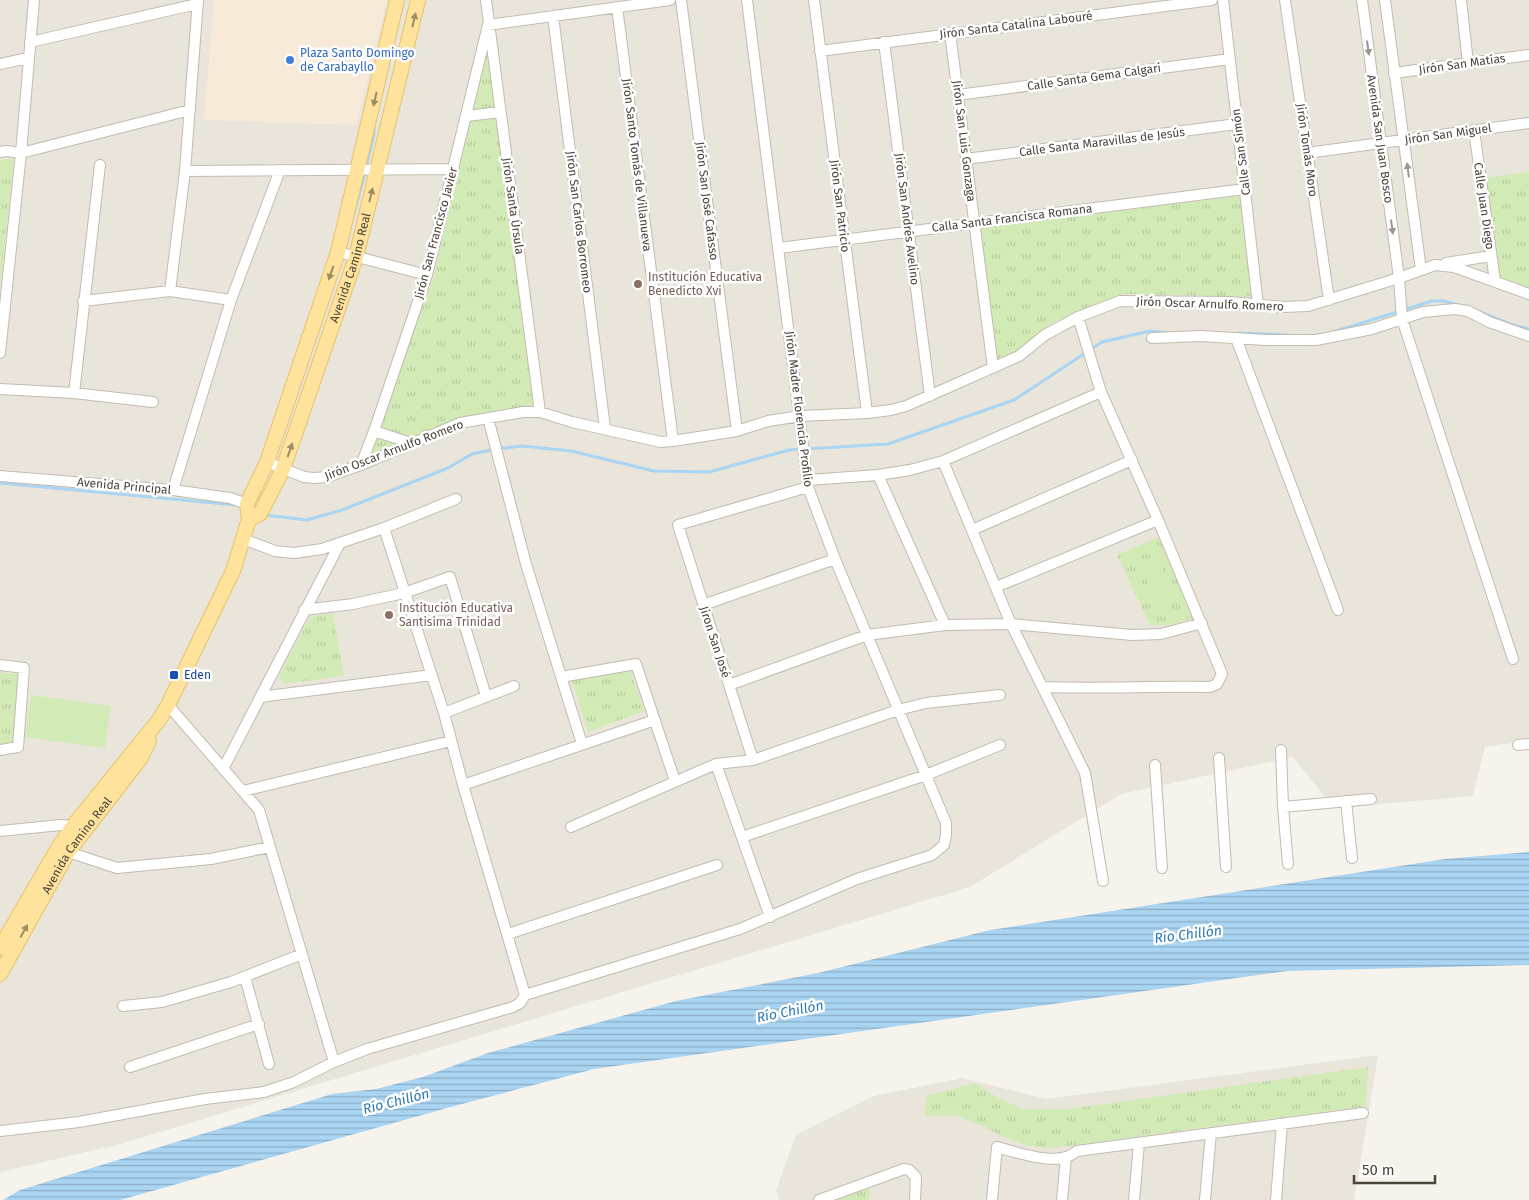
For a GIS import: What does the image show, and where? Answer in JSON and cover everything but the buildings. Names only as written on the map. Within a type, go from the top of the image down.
[{"type":"main road","name":"Avenida Camino Real","points":[[0,974],[68,852],[140,758],[233,571],[249,519],[247,504],[267,462],[338,252],[397,0]]},
{"type":"main road","name":"Avenida Camino Real","points":[[249,519],[260,514],[283,469],[356,257],[418,0]]},
{"type":"main road","name":"Avenida Camino Real","points":[[0,948],[58,848],[73,826],[159,720]]},
{"type":"street","points":[[0,353],[21,153],[34,0]]},
{"type":"street","name":"Jirón Santa Úrsula","points":[[486,0],[540,412]]},
{"type":"street","points":[[488,25],[670,0]]},
{"type":"street","name":"Jirón San José Cafasso","points":[[681,0],[737,432]]},
{"type":"street","name":"Jirón Madre Florencia Profilio","points":[[747,0],[808,484],[835,559],[946,824],[944,845],[932,855],[857,879],[770,917]]},
{"type":"street","name":"Jirón San Patricio","points":[[814,0],[867,413]]},
{"type":"street","name":"Jirón Santa Catalina Labouré","points":[[820,51],[1212,0]]},
{"type":"street","name":"Calle San Simón","points":[[1223,0],[1258,305]]},
{"type":"street","name":"Jirón Tomás Moro","points":[[1285,0],[1328,300]]},
{"type":"street","name":"Avenida San Juan Bosco","points":[[1362,0],[1399,278],[1402,319],[1513,659]]},
{"type":"street","name":"Avenida San Juan Bosco","points":[[1384,0],[1421,270]]},
{"type":"street","points":[[1461,0],[1468,63]]},
{"type":"street","points":[[30,42],[198,2],[185,171],[170,291]]},
{"type":"street","name":"Jirón Santo Tomás de Villanueva","points":[[617,8],[673,441]]},
{"type":"street","name":"Jirón San Carlos Borromeo","points":[[553,16],[605,428]]},
{"type":"street","name":"Jirón San Francisco Javier","points":[[361,465],[428,275],[488,25]]},
{"type":"street","name":"Jirón San Luis Gonzaga","points":[[950,33],[993,368]]},
{"type":"street","name":"Jirón San Andrés Avelino","points":[[884,42],[930,396]]},
{"type":"street","name":"Jirón San Matías","points":[[1394,73],[1529,55]]},
{"type":"street","points":[[0,64],[28,58]]},
{"type":"street","name":"Calle Santa Gema Calgari","points":[[958,96],[1230,59]]},
{"type":"street","points":[[0,152],[21,153],[190,110]]},
{"type":"street","points":[[467,116],[500,112]]},
{"type":"street","name":"Jirón San Miguel","points":[[1307,153],[1529,123]]},
{"type":"street","name":"Calle Santa Maravillas de Jesús","points":[[966,159],[1237,124]]},
{"type":"street","name":"Calle Juan Diego","points":[[1474,130],[1494,281]]},
{"type":"street","points":[[74,393],[100,165]]},
{"type":"street","points":[[185,171],[454,169]]},
{"type":"street","points":[[173,490],[231,300],[280,170]]},
{"type":"street","name":"Calla Santa Francisca Romana","points":[[778,248],[1245,189]]},
{"type":"street","points":[[338,252],[428,275]]},
{"type":"street","points":[[1435,265],[1491,256]]},
{"type":"street","name":"Jirón Oscar Arnulfo Romero","points":[[267,462],[304,477],[326,477],[361,465],[460,423],[523,412],[540,412],[572,422],[661,442],[737,432],[768,421],[800,416],[891,410],[930,396],[1019,356],[1045,335],[1078,318],[1120,301],[1230,302],[1302,307],[1399,278],[1435,265],[1454,267],[1529,294]]},
{"type":"street","points":[[83,301],[170,291],[231,300]]},
{"type":"street","points":[[1152,338],[1201,336],[1316,340],[1372,329],[1423,312],[1455,309],[1468,311],[1488,322],[1529,336]]},
{"type":"street","points":[[1043,687],[1160,686],[1210,688],[1217,684],[1222,674],[1158,520],[1101,392],[1078,318]]},
{"type":"street","points":[[1236,338],[1338,610]]},
{"type":"street","points":[[0,388],[74,393],[153,402]]},
{"type":"street","points":[[808,484],[878,476],[943,461],[1101,392]]},
{"type":"street","points":[[488,418],[526,564],[582,744]]},
{"type":"street","points":[[374,431],[411,443]]},
{"type":"street","points":[[972,530],[1132,460]]},
{"type":"street","points":[[943,461],[1011,624],[1085,773],[1103,881]]},
{"type":"street","name":"Avenida Principal","points":[[0,476],[173,490],[230,498],[247,504]]},
{"type":"street","points":[[878,476],[944,624]]},
{"type":"street","name":"Jiron San José","points":[[753,760],[678,525],[808,484]]},
{"type":"street","points":[[244,539],[275,551],[294,553],[322,549],[384,528],[456,499]]},
{"type":"street","points":[[996,587],[1158,520]]},
{"type":"street","points":[[384,528],[444,713],[463,785],[525,995]]},
{"type":"street","points":[[223,769],[340,543]]},
{"type":"street","points":[[703,605],[835,559]]},
{"type":"street","points":[[304,610],[352,604],[404,593],[450,577],[486,696]]},
{"type":"street","points":[[729,686],[867,635],[944,624],[1011,624],[1132,635],[1161,634],[1202,623]]},
{"type":"street","points":[[561,677],[636,664],[675,781]]},
{"type":"street","points":[[0,665],[24,668],[18,747],[0,750]]},
{"type":"street","points":[[260,697],[432,675]]},
{"type":"street","points":[[444,713],[514,686]]},
{"type":"street","points":[[571,827],[716,764],[753,760],[898,710],[926,703],[1000,695]]},
{"type":"street","points":[[168,705],[259,810],[334,1062]]},
{"type":"street","points":[[463,785],[655,720]]},
{"type":"street","points":[[243,791],[451,741]]},
{"type":"street","points":[[1518,746],[1529,744]]},
{"type":"street","points":[[742,837],[926,775],[1000,745]]},
{"type":"street","points":[[1281,750],[1282,807],[1288,864]]},
{"type":"street","points":[[1219,758],[1226,867]]},
{"type":"street","points":[[0,1131],[80,1122],[205,1099],[264,1092],[294,1082],[334,1062],[367,1050],[513,1007],[525,995],[721,935],[770,917],[716,764]]},
{"type":"street","points":[[1155,765],[1162,868]]},
{"type":"street","points":[[1282,807],[1371,799]]},
{"type":"street","points":[[1346,801],[1352,858]]},
{"type":"street","points":[[0,831],[61,825],[73,826]]},
{"type":"street","points":[[68,852],[117,868],[211,859],[270,847]]},
{"type":"street","points":[[508,934],[717,865]]},
{"type":"street","points":[[123,1006],[162,1002],[245,977],[302,954]]},
{"type":"street","points":[[245,977],[269,1064]]},
{"type":"street","points":[[130,1068],[259,1024]]},
{"type":"street","points":[[992,1200],[997,1147],[1022,1155],[1066,1157],[1077,1151],[1363,1114]]},
{"type":"street","points":[[1276,1200],[1282,1124]]},
{"type":"street","points":[[1205,1200],[1211,1133]]},
{"type":"street","points":[[1134,1200],[1139,1143]]},
{"type":"street","points":[[1062,1200],[1066,1157]]},
{"type":"street","points":[[819,1200],[904,1169],[909,1170],[916,1177],[916,1200]]},
{"type":"shaded area","points":[[0,0],[1529,0],[1529,740],[1485,747],[1473,796],[1334,808],[1293,757],[1121,794],[970,887],[117,1145],[0,1172]]},
{"type":"shaded area","name":"Plaza Santo Domingo de Carabayllo","points":[[214,0],[387,0],[356,125],[204,120]]},
{"type":"shaded area","points":[[1378,1055],[1354,1200],[779,1200],[776,1190],[796,1135],[874,1096],[962,1078],[1046,1099]]},
{"type":"green space","points":[[487,52],[498,119],[533,405],[457,418],[367,458],[433,279]]},
{"type":"green space","points":[[14,158],[0,288],[0,160]]},
{"type":"green space","points":[[1529,172],[1529,287],[1497,276],[1485,178]]},
{"type":"green space","points":[[1241,196],[1253,297],[1126,294],[1050,324],[1020,349],[997,360],[979,228]]},
{"type":"green space","points":[[1158,537],[1195,617],[1172,625],[1150,625],[1117,555]]},
{"type":"green space","points":[[1160,563],[1175,598],[1158,606],[1142,571]]},
{"type":"green space","points":[[333,613],[344,676],[284,684],[279,677],[310,617]]},
{"type":"green space","points":[[630,670],[644,711],[588,732],[572,680]]},
{"type":"green space","points":[[0,672],[18,674],[13,742],[0,744]]},
{"type":"green space","points":[[31,695],[111,706],[105,748],[25,737]]},
{"type":"green space","points":[[1368,1067],[1366,1106],[1053,1148],[1028,1146],[956,1116],[925,1116],[926,1096],[975,1083],[999,1098],[1023,1109],[1069,1109]]},
{"type":"green space","points":[[870,1187],[869,1200],[837,1200]]},
{"type":"water","name":"Río Chillón","points":[[1529,852],[1529,965],[1287,971],[594,1069],[447,1108],[120,1200],[3,1200],[20,1190],[332,1094],[376,1089],[423,1077],[488,1053],[676,1001],[818,973],[990,930],[1445,859]]},
{"type":"waterway","points":[[366,167],[374,135],[374,126]]},
{"type":"waterway","points":[[353,217],[365,173]]},
{"type":"waterway","points":[[1333,332],[1432,301],[1443,301],[1459,305]]},
{"type":"waterway","points":[[1470,308],[1510,324],[1529,329]]},
{"type":"waterway","points":[[265,515],[307,520],[342,510],[448,468],[472,454],[522,446],[571,451],[654,471],[709,472],[789,450],[888,444],[1014,400],[1102,342],[1150,331],[1170,333]]},
{"type":"waterway","points":[[1239,333],[1288,335]]},
{"type":"waterway","points":[[0,483],[236,505]]},
{"type":"place","name":"Plaza Santo Domingo de Carabayllo","points":[[290,60]]},
{"type":"place","name":"Institución Educativa Benedicto Xvi","points":[[638,284]]},
{"type":"place","name":"Institución Educativa Santisima Trinidad","points":[[389,615]]},
{"type":"place","name":"Eden","points":[[174,675]]}]
